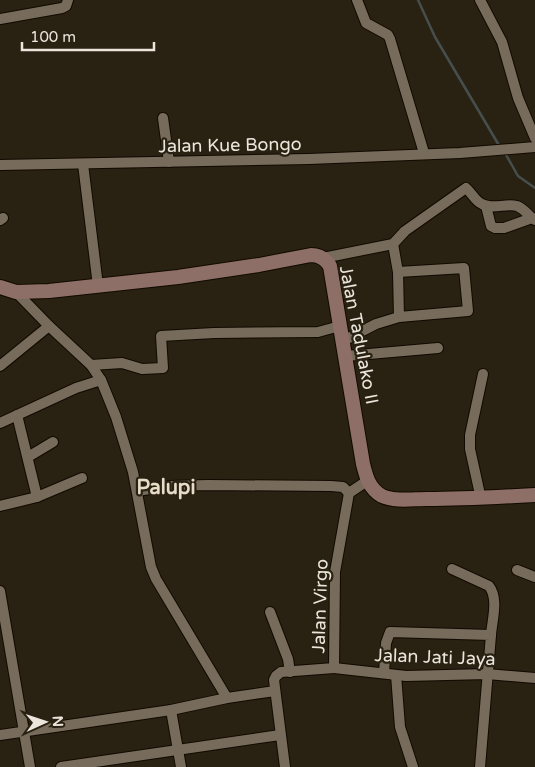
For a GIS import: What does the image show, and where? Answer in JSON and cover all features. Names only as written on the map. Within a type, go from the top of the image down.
[{"type":"main road","name":"Jalan Tadulako II","points":[[0,287],[16,292],[49,291],[241,268],[311,255],[323,258],[330,266],[367,481]]},
{"type":"main road","points":[[367,481],[376,492],[392,498],[481,499],[535,495]]},
{"type":"street","points":[[0,19],[62,8],[66,6],[68,0]]},
{"type":"street","points":[[357,0],[366,22],[390,38],[424,153]]},
{"type":"street","points":[[480,0],[502,42],[518,98],[535,138]]},
{"type":"street","points":[[163,118],[170,162]]},
{"type":"street","name":"Jalan Kue Bongo","points":[[0,165],[309,159],[460,153],[535,147]]},
{"type":"street","points":[[83,164],[98,286]]},
{"type":"street","points":[[323,258],[393,244],[405,231],[466,188],[480,203],[486,206],[508,205],[518,207],[526,211],[533,219],[504,228],[495,228],[491,226],[486,206]]},
{"type":"street","points":[[393,244],[398,272],[399,317]]},
{"type":"street","points":[[343,340],[376,324],[399,317],[465,312],[468,310],[464,268],[398,272]]},
{"type":"street","points":[[16,292],[91,365],[101,380],[116,416],[137,491],[148,558],[156,579],[227,698]]},
{"type":"street","points":[[0,366],[49,326]]},
{"type":"street","points":[[91,365],[122,363],[142,368],[163,368],[161,336],[214,333],[318,332],[340,326]]},
{"type":"street","points":[[346,356],[438,348]]},
{"type":"street","points":[[481,499],[470,448],[470,435],[483,374]]},
{"type":"street","points":[[0,423],[76,388],[101,380]]},
{"type":"street","points":[[17,414],[37,497]]},
{"type":"street","points":[[28,457],[53,442]]},
{"type":"street","points":[[0,506],[37,497],[82,478]]},
{"type":"street","points":[[137,491],[169,486],[208,484],[331,486],[343,487],[350,492],[367,481]]},
{"type":"street","name":"Jalan Virgo","points":[[285,767],[274,680],[278,673],[334,668],[334,572],[350,492]]},
{"type":"street","points":[[452,569],[489,586],[494,600],[480,767]]},
{"type":"street","points":[[516,570],[535,578]]},
{"type":"street","points":[[0,596],[30,767]]},
{"type":"street","points":[[270,612],[288,659],[290,672]]},
{"type":"street","points":[[384,673],[386,642],[390,632],[491,635]]},
{"type":"street","name":"Jalan Jati Jaya","points":[[334,668],[406,676],[487,674],[535,678]]},
{"type":"street","points":[[396,675],[400,728],[413,767]]},
{"type":"street","points":[[0,735],[171,710],[227,698],[276,691]]},
{"type":"street","points":[[171,710],[181,767]]},
{"type":"street","points":[[61,767],[280,735]]},
{"type":"waterway","points":[[418,0],[435,37],[500,147]]},
{"type":"waterway","points":[[505,153],[518,176],[535,188]]},
{"type":"district","name":"Palupi","points":[[166,488]]}]
